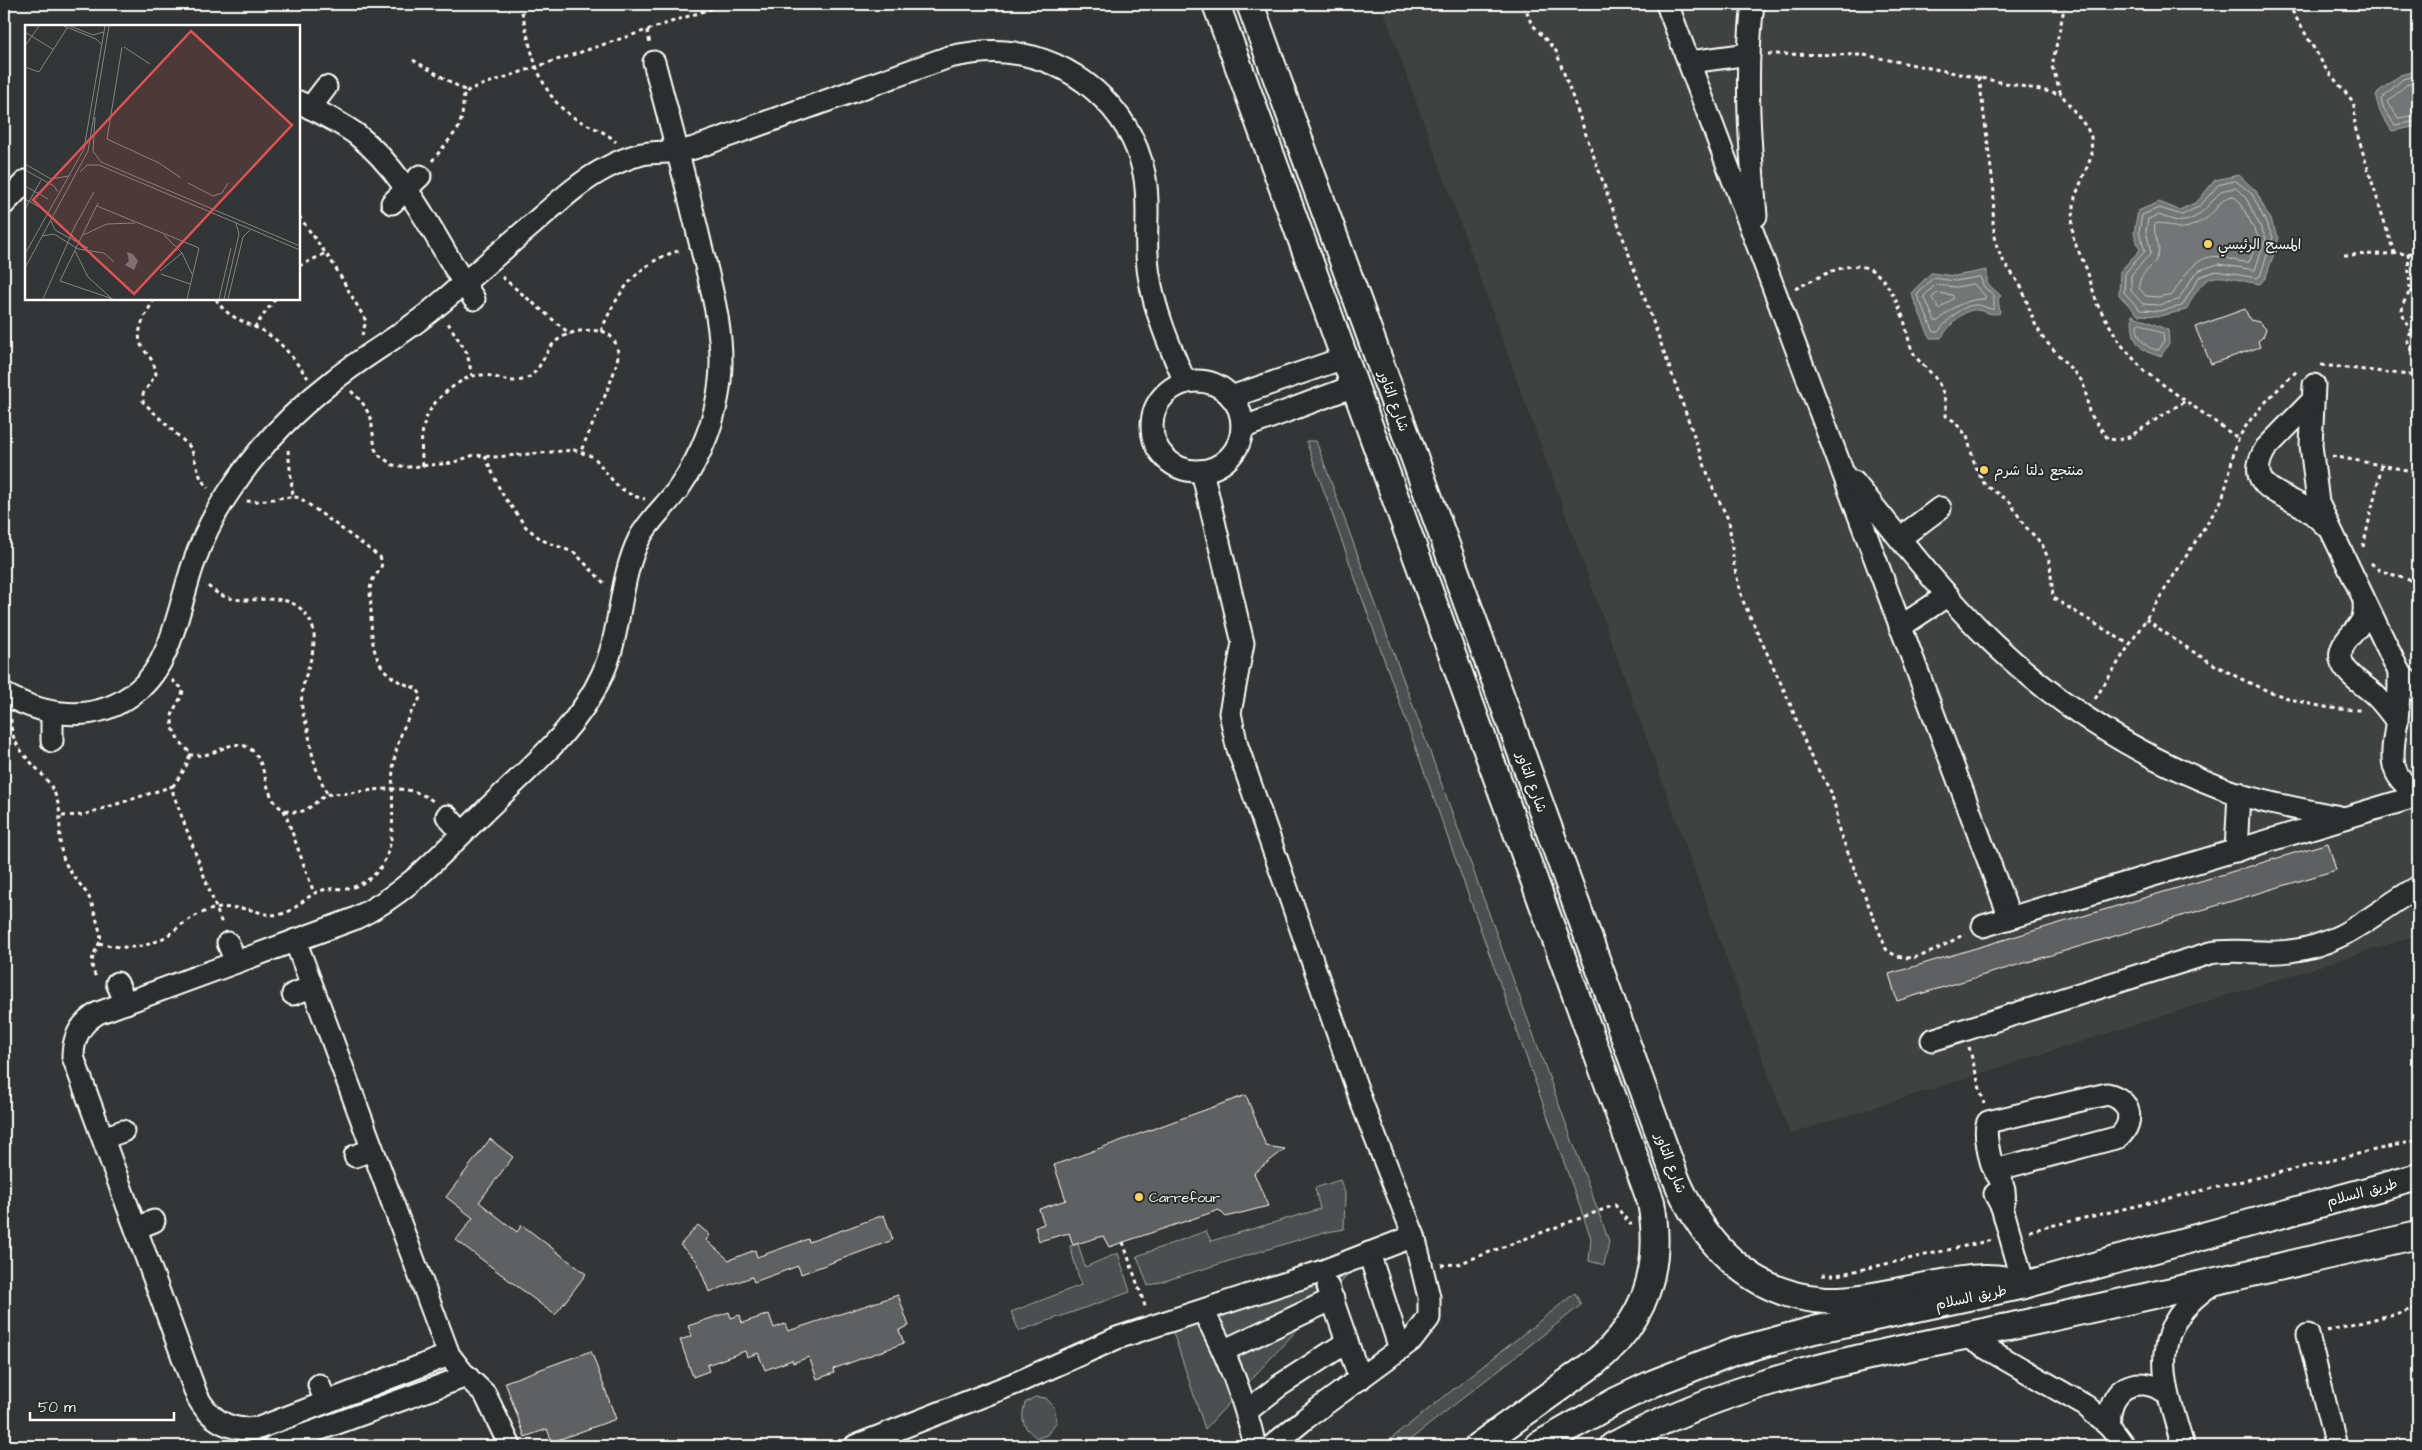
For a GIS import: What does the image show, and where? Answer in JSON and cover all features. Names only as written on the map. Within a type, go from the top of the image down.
[{"type":"main road","points":[[1216,4],[1651,1202],[1656,1239],[1652,1276],[1639,1310],[1619,1340],[1594,1363],[1469,1442]]},
{"type":"main road","name":"شارع التاور","points":[[1250,4],[1662,1141],[1682,1194],[1692,1212],[1731,1260],[1752,1278],[1769,1288],[1788,1294],[1827,1300],[1847,1299],[1979,1278],[2002,1278],[2024,1285]]},
{"type":"main road","points":[[1251,101],[1282,92]]},
{"type":"main road","points":[[1633,1151],[1662,1141]]},
{"type":"main road","name":"طريق السلام","points":[[1537,1446],[1616,1401],[1654,1382],[1733,1352],[1814,1330],[2024,1285],[2418,1177]]},
{"type":"main road","points":[[1612,1446],[1682,1412],[1772,1380],[2216,1282],[2418,1235]]},
{"type":"street","points":[[1667,4],[1779,297],[1900,627],[2010,918]]},
{"type":"street","points":[[1753,4],[1749,54],[1750,146],[1758,242]]},
{"type":"street","points":[[10,697],[52,712],[78,714],[110,707],[139,690],[158,670],[161,664],[196,579],[209,524],[253,459],[285,424],[327,386],[433,309],[469,291],[486,263],[578,185],[593,175],[626,159],[644,154],[679,153],[899,74],[967,54],[984,51],[1024,54],[1062,67],[1079,77],[1108,103],[1131,136],[1143,171],[1147,206],[1146,248],[1153,296],[1165,336],[1185,382]]},
{"type":"street","points":[[1690,62],[1749,54]]},
{"type":"street","points":[[449,1355],[322,1394],[260,1428],[249,1430],[228,1426],[209,1414],[197,1396],[145,1224],[103,1138],[73,1057],[73,1049],[77,1034],[90,1018],[232,953],[294,940],[354,919],[386,903],[417,878],[557,741],[582,711],[594,692],[608,659],[634,550],[652,520],[692,468],[702,447],[716,403],[720,380],[720,334],[679,153],[654,62]]},
{"type":"street","points":[[326,87],[304,105],[336,120],[356,134],[389,166],[406,189],[469,291]]},
{"type":"street","points":[[4,204],[25,182]]},
{"type":"street","points":[[1231,397],[1344,358]]},
{"type":"street","points":[[2312,380],[2312,454],[2318,503],[2327,527],[2399,672],[2418,691]]},
{"type":"street","points":[[2312,380],[2266,448],[2262,455],[2260,470],[2265,485],[2270,490],[2302,506],[2327,527]]},
{"type":"street","points":[[1185,382],[1210,383],[1231,397],[1237,406],[1242,428],[1240,440],[1226,460],[1216,467],[1202,471],[1186,470],[1173,464],[1161,454],[1154,441],[1151,426],[1154,411],[1160,398],[1172,388],[1185,382]]},
{"type":"street","points":[[1242,428],[1354,386]]},
{"type":"street","points":[[1202,471],[1243,643],[1230,713],[1237,746],[1363,1106],[1414,1236],[1429,1296],[1429,1318],[1412,1340],[1272,1446]]},
{"type":"street","points":[[1844,471],[1948,595],[1991,641],[2019,667],[2084,717],[2152,757],[2190,775],[2271,803],[2345,818]]},
{"type":"street","points":[[1900,538],[1940,508]]},
{"type":"street","points":[[1900,627],[1948,595]]},
{"type":"street","points":[[2364,601],[2364,618],[2342,648],[2342,662],[2351,676],[2375,695],[2392,715]]},
{"type":"street","points":[[2399,672],[2392,715],[2393,764],[2403,782],[2418,795]]},
{"type":"street","points":[[52,712],[52,741]]},
{"type":"street","points":[[2236,851],[2239,793]]},
{"type":"street","points":[[1983,926],[2418,795]]},
{"type":"street","points":[[447,816],[462,833]]},
{"type":"street","points":[[1932,1040],[2210,953],[2235,950],[2273,953],[2320,945],[2350,932],[2418,887]]},
{"type":"street","points":[[294,940],[302,990],[364,1153],[449,1355],[485,1394],[510,1446]]},
{"type":"street","points":[[117,983],[119,1006]]},
{"type":"street","points":[[1995,1170],[2119,1137],[2126,1130],[2130,1121],[2129,1111],[2125,1102],[2117,1096],[2107,1094],[1988,1122],[1985,1131],[1995,1170],[1992,1184],[2002,1207],[2024,1285]]},
{"type":"street","points":[[103,1138],[123,1131]]},
{"type":"street","points":[[855,1446],[1016,1383],[1117,1338],[1323,1271],[1414,1236]]},
{"type":"street","points":[[1369,1253],[1400,1349]]},
{"type":"street","points":[[1323,1271],[1360,1379]]},
{"type":"street","points":[[2183,1446],[2167,1393],[2163,1370],[2165,1349],[2171,1328],[2182,1310],[2192,1299],[2216,1282]]},
{"type":"street","points":[[1225,1350],[1332,1299]]},
{"type":"street","points":[[1203,1311],[1225,1350],[1247,1411],[1255,1446]]},
{"type":"street","points":[[2308,1335],[2336,1446]]},
{"type":"street","points":[[1965,1336],[2086,1406],[2110,1427],[2124,1446]]},
{"type":"street","points":[[1247,1411],[1278,1386],[1347,1342]]},
{"type":"street","points":[[274,1446],[467,1376]]},
{"type":"street","points":[[2110,1427],[2109,1414],[2112,1402],[2120,1392],[2131,1385],[2144,1383],[2156,1386],[2167,1393]]},
{"type":"path","points":[[520,4],[536,67],[552,99],[570,115],[610,136],[626,159]]},
{"type":"path","points":[[406,189],[458,129],[466,91],[725,4]]},
{"type":"path","points":[[1524,4],[1531,23],[1556,51],[1712,486],[1729,521],[1734,566],[1743,601],[1789,701],[1810,756],[1831,792],[1837,814],[1837,825],[1886,949],[1898,958],[1912,959],[1983,926]]},
{"type":"path","points":[[2065,4],[2052,66],[2062,94],[2087,128],[2093,146],[2090,164],[2075,197],[2072,226],[2074,241],[2087,270],[2097,304],[2110,328],[2144,371],[2239,439]]},
{"type":"path","points":[[2288,4],[2326,69],[2351,99],[2355,127],[2394,253]]},
{"type":"path","points":[[1749,54],[1864,55],[2062,94]]},
{"type":"path","points":[[413,60],[466,91]]},
{"type":"path","points":[[1979,77],[1994,192],[1993,223],[1997,248],[2002,259],[2022,288],[2034,322],[2043,338],[2062,362],[2082,381],[2091,417],[2108,439],[2124,439],[2185,400]]},
{"type":"path","points":[[300,217],[326,253],[366,321],[361,334]]},
{"type":"path","points":[[601,331],[612,304],[633,276],[661,257],[674,252],[701,248]]},
{"type":"path","points":[[300,266],[326,253]]},
{"type":"path","points":[[2408,253],[2410,291],[2403,304],[2402,312],[2412,331]]},
{"type":"path","points":[[2344,255],[2418,253]]},
{"type":"path","points":[[486,263],[570,334]]},
{"type":"path","points":[[1779,297],[1833,270],[1861,265],[1878,273],[1902,316],[1914,355],[1930,372],[1941,388],[1946,416],[1954,421],[1967,436],[1979,475],[1985,485],[2010,502],[2047,553],[2052,573],[2051,591],[2053,598],[2130,645]]},
{"type":"path","points":[[2410,291],[2418,294]]},
{"type":"path","points":[[98,943],[125,948],[149,944],[160,940],[195,916],[217,909],[247,909],[272,915],[280,914],[288,912],[314,893],[330,889],[347,890],[369,879],[385,862],[392,840],[394,763],[398,744],[421,695],[416,688],[406,685],[388,673],[373,649],[371,583],[382,566],[380,557],[306,501],[294,496],[254,502],[226,497],[204,484],[198,474],[191,448],[143,402],[143,394],[156,374],[152,361],[140,343],[139,330],[154,300]]},
{"type":"path","points":[[217,300],[220,306],[234,318],[272,336],[327,386],[354,393],[367,410],[373,426],[373,442],[380,456],[393,465],[401,467],[423,466],[452,463],[468,456],[485,455],[495,457],[574,450],[594,457],[617,486],[633,496],[644,499],[669,500]]},
{"type":"path","points":[[254,328],[274,300]]},
{"type":"path","points":[[433,309],[454,328],[461,340],[467,354],[472,376]]},
{"type":"path","points":[[423,466],[420,442],[429,413],[449,389],[472,376],[489,375],[507,381],[523,380],[535,372],[554,343],[570,334],[588,329],[605,331],[615,341],[618,360],[581,451]]},
{"type":"path","points":[[2084,717],[2220,503],[2230,477],[2239,439],[2260,410],[2291,377],[2312,380],[2418,376],[2418,351],[2408,346],[2408,335],[2418,329]]},
{"type":"path","points":[[285,424],[294,496]]},
{"type":"path","points":[[2312,454],[2382,464],[2418,472]]},
{"type":"path","points":[[485,455],[501,492],[526,527],[542,540],[575,553],[622,601]]},
{"type":"path","points":[[2365,553],[2362,545],[2382,464]]},
{"type":"path","points":[[2369,561],[2379,570],[2418,583]]},
{"type":"path","points":[[196,579],[219,594],[238,600],[273,599],[290,602],[298,606],[310,620],[315,638],[315,647],[304,682],[302,708],[313,764],[328,795]]},
{"type":"path","points":[[2146,619],[2206,660],[2248,682],[2284,696],[2330,708],[2368,710],[2392,715]]},
{"type":"path","points":[[158,670],[183,689],[183,695],[174,706],[172,720],[178,738],[188,749],[190,755],[188,764],[173,786],[173,793],[232,953]]},
{"type":"path","points":[[10,697],[11,722],[16,744],[51,785],[62,816],[59,829],[62,855],[70,872],[89,897],[100,932],[98,943],[93,953],[92,965],[119,1006]]},
{"type":"path","points":[[190,755],[207,755],[236,744],[252,750],[258,757],[274,801],[284,810],[314,893]]},
{"type":"path","points":[[62,816],[83,816],[173,786]]},
{"type":"path","points":[[284,810],[301,812],[328,795],[393,788],[420,793],[439,807],[447,816]]},
{"type":"path","points":[[1964,1030],[1988,1122]]},
{"type":"path","points":[[1814,1275],[1837,1275],[2418,1140]]},
{"type":"path","points":[[1423,1267],[1458,1264],[1616,1205],[1630,1224],[1654,1220]]},
{"type":"path","points":[[1123,1242],[1152,1326]]},
{"type":"path","points":[[2308,1335],[2418,1308]]},
{"type":"path","points":[[1448,1446],[1469,1442]]},
{"type":"shaded area","name":"منتجع دلتا شرم","points":[[1381,4],[2418,4],[2418,935],[1790,1134]]},
{"type":"shaded area","points":[[1306,441],[1316,441],[1609,1241],[1604,1265],[1589,1261],[1591,1238]]},
{"type":"shaded area","points":[[1340,1180],[1345,1193],[1344,1229],[1317,1234],[1148,1286],[1137,1256],[1206,1231],[1211,1241],[1320,1209],[1315,1188]]},
{"type":"shaded area","points":[[1078,1244],[1085,1267],[1118,1253],[1130,1292],[1019,1331],[1011,1312],[1081,1285],[1070,1246]]},
{"type":"shaded area","points":[[1347,1276],[1205,1429],[1172,1329]]},
{"type":"shaded area","points":[[1575,1293],[1581,1305],[1402,1446],[1382,1446]]},
{"type":"shaded area","points":[[1035,1397],[1046,1398],[1054,1407],[1057,1421],[1047,1435],[1037,1438],[1026,1427],[1023,1419],[1025,1403]]},
{"type":"water","points":[[2418,70],[2418,126],[2392,131],[2380,112],[2376,98],[2378,92],[2400,75]]},
{"type":"water","name":"المسبح الرئيسي","points":[[2239,175],[2256,191],[2279,238],[2266,277],[2260,284],[2215,277],[2201,286],[2186,310],[2160,316],[2138,315],[2119,295],[2120,271],[2140,250],[2134,233],[2138,211],[2159,202],[2179,210],[2197,202],[2215,180]]},
{"type":"water","points":[[1987,270],[1987,283],[2001,296],[1998,299],[2000,313],[1994,314],[1977,310],[1966,312],[1956,320],[1941,338],[1930,338],[1911,293],[1931,273],[1955,276]]},
{"type":"water","points":[[2132,315],[2168,330],[2169,343],[2161,356],[2146,351],[2137,343],[2133,331]]},
{"type":"building","points":[[2245,309],[2250,320],[2259,322],[2266,329],[2263,337],[2258,341],[2260,347],[2211,364],[2195,327]]},
{"type":"building","points":[[2328,843],[2336,870],[1897,1001],[1889,974]]},
{"type":"building","points":[[1246,1095],[1266,1146],[1285,1149],[1254,1173],[1268,1206],[1226,1217],[1219,1210],[1109,1247],[1103,1236],[1073,1245],[1069,1233],[1039,1241],[1035,1227],[1044,1224],[1039,1209],[1066,1200],[1054,1165]]},
{"type":"building","points":[[490,1139],[513,1157],[479,1202],[517,1232],[522,1225],[586,1274],[555,1315],[456,1240],[473,1218],[446,1197]]},
{"type":"building","points":[[884,1215],[893,1240],[801,1274],[798,1266],[754,1282],[752,1277],[709,1292],[697,1261],[680,1245],[698,1225],[710,1235],[706,1240],[729,1260],[755,1250],[757,1257],[808,1239],[809,1242]]},
{"type":"building","points":[[898,1295],[909,1326],[899,1330],[904,1343],[833,1369],[834,1373],[817,1379],[809,1357],[793,1363],[792,1360],[765,1370],[758,1353],[747,1357],[745,1351],[707,1365],[709,1371],[693,1377],[680,1340],[692,1336],[688,1326],[729,1312],[731,1318],[740,1315],[742,1323],[769,1314],[774,1328],[785,1324],[788,1331]]},
{"type":"building","points":[[591,1351],[616,1419],[552,1442],[547,1429],[525,1437],[505,1382]]},
{"type":"place","name":"المسبح الرئيسي","points":[[2208,244]]},
{"type":"place","name":"منتجع دلتا شرم","points":[[1984,470]]},
{"type":"place","name":"Carrefour","points":[[1139,1197]]}]
